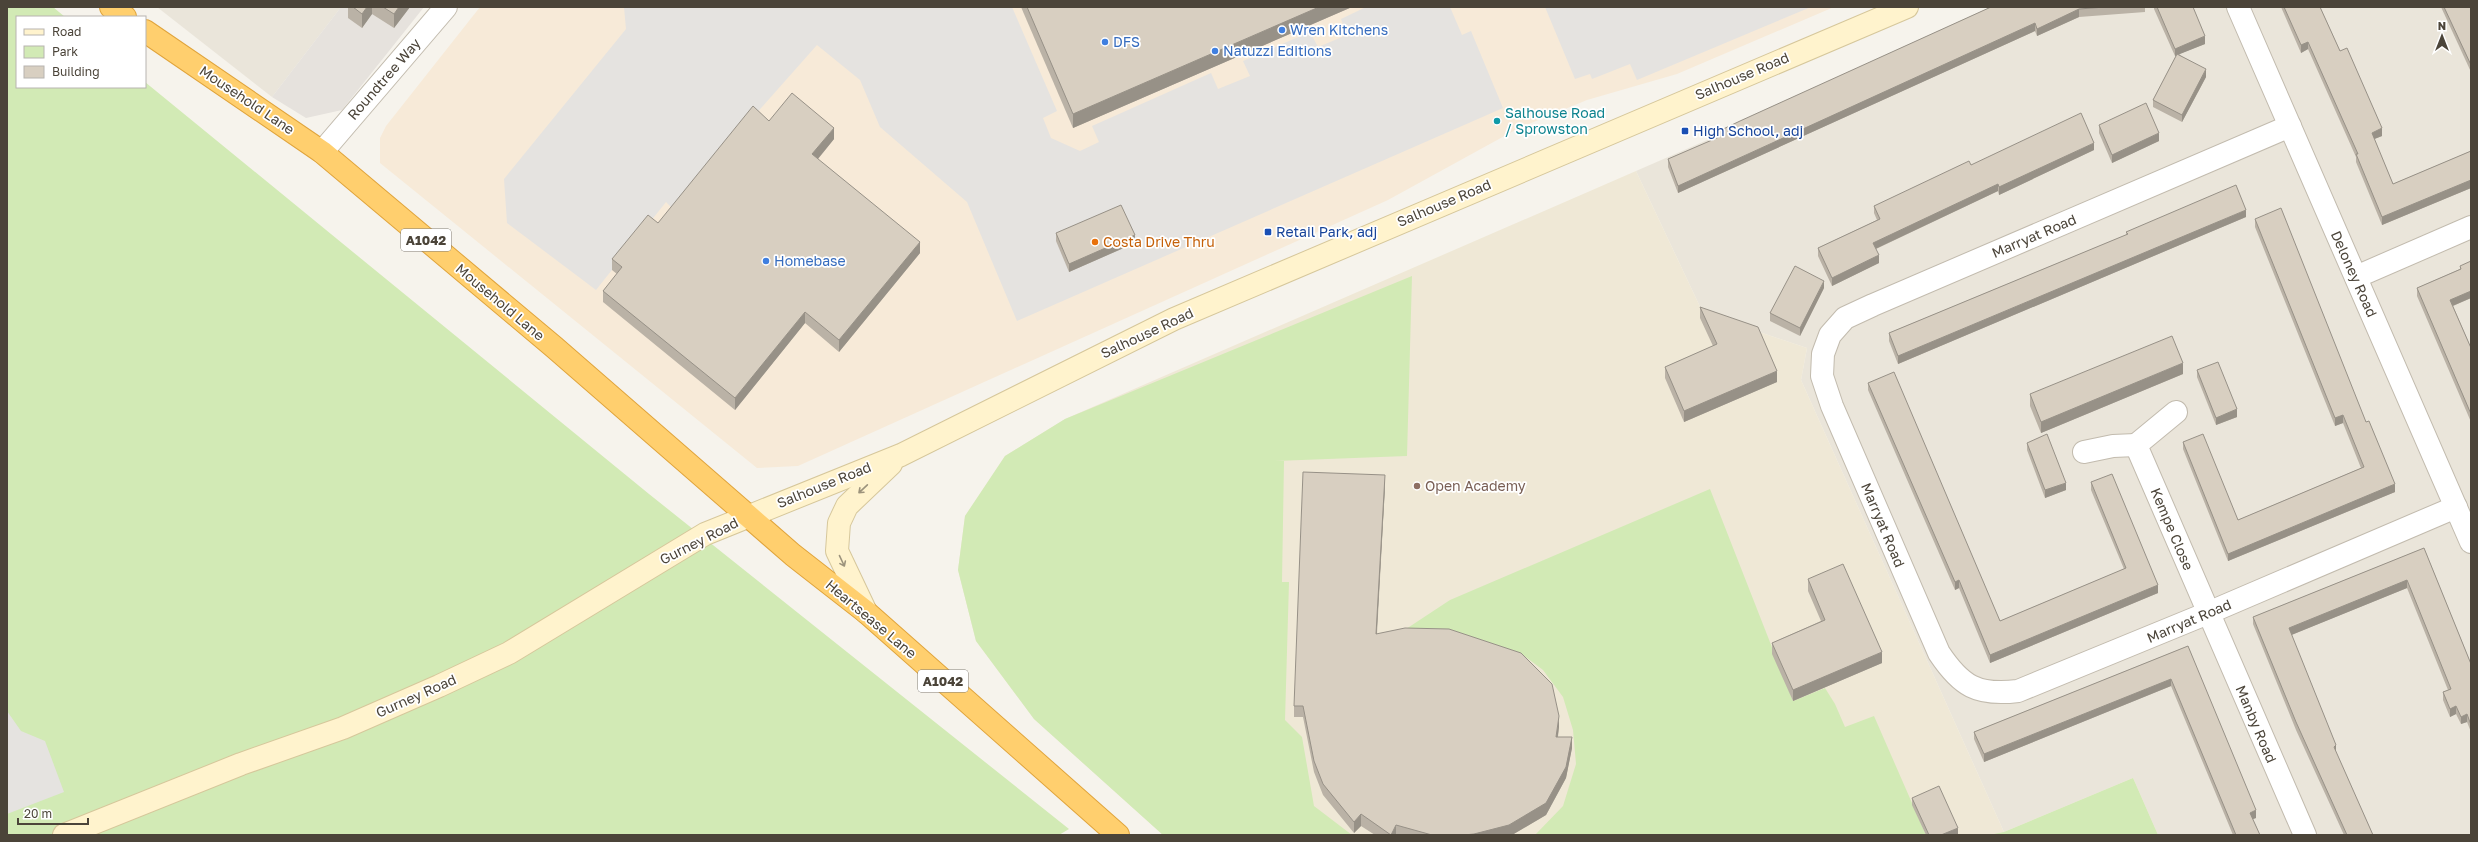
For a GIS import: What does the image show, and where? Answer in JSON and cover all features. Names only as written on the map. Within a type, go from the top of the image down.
[{"type":"highway","points":[[111,7],[124,16]]},
{"type":"highway","name":"Mousehold Lane","points":[[146,32],[322,152],[554,347],[747,516]]},
{"type":"highway","name":"Heartsease Lane","points":[[747,516],[866,612],[1118,835]]},
{"type":"street","name":"Roundtree Way","points":[[322,152],[446,7]]},
{"type":"street","name":"Salhouse Road","points":[[747,516],[901,455],[1174,319],[1907,7]]},
{"type":"street","name":"Deloney Road","points":[[2238,7],[2471,542]]},
{"type":"street","name":"Marryat Road","points":[[2290,126],[1852,314],[1845,318],[1830,335],[1823,354],[1822,376],[1835,414],[1939,653],[1950,670],[1963,683],[1981,691],[1999,694],[2018,691],[2208,613],[2456,507]]},
{"type":"street","points":[[2356,277],[2471,227]]},
{"type":"street","points":[[2084,452],[2136,445],[2176,412]]},
{"type":"street","name":"Kempe Close","points":[[2136,445],[2208,613]]},
{"type":"street","name":"Salhouse Road","points":[[866,612],[837,551],[839,523],[848,506],[901,455]]},
{"type":"street","name":"Gurney Road","points":[[64,835],[241,764],[343,728],[439,686],[509,653],[678,549],[747,516]]},
{"type":"street","name":"Manby Road","points":[[2208,613],[2305,835]]},
{"type":"shaded area","points":[[157,7],[341,7],[272,97]]},
{"type":"shaded area","points":[[341,7],[424,7],[342,110],[306,118],[272,97]]},
{"type":"shaded area","points":[[480,7],[1834,7],[1677,74],[1587,100],[1519,128],[1388,200],[798,466],[757,468],[380,163],[380,138],[386,126]]},
{"type":"shaded area","points":[[624,7],[1012,7],[1057,111],[1043,118],[1051,138],[1080,151],[1099,142],[1092,126],[1211,73],[1218,89],[1250,76],[1243,61],[1310,32],[1318,47],[1347,35],[1341,19],[1366,7],[1450,7],[1462,35],[1471,31],[1503,108],[1017,321],[967,202],[880,127],[860,80],[817,45],[753,117],[676,212],[666,202],[596,290],[507,223],[504,179],[626,29]]},
{"type":"shaded area","points":[[1545,7],[1811,7],[1637,80],[1630,64],[1592,79],[1590,74],[1575,79]]},
{"type":"shaded area","points":[[2012,7],[2471,7],[2471,835],[2158,835],[2133,778],[2004,832],[1801,380],[1807,348],[1703,313],[1636,171]]},
{"type":"shaded area","name":"Open Academy","points":[[1636,171],[1703,313],[1807,348],[1801,380],[2004,832],[2133,778],[2158,835],[1163,835],[1034,719],[976,641],[958,570],[965,516],[1005,456],[1065,419]]},
{"type":"shaded area","points":[[7,711],[21,731],[45,741],[64,792],[7,814]]},
{"type":"green space","points":[[7,7],[53,7],[64,16],[16,16],[16,88],[146,88],[146,83],[649,494],[1069,829],[1059,835],[7,835]]},
{"type":"green space","points":[[1412,276],[1407,456],[1275,461],[1284,461],[1282,582],[1289,582],[1285,720],[1302,737],[1314,806],[1352,835],[1163,835],[1034,719],[976,641],[958,570],[965,516],[1005,456],[1065,419]]},
{"type":"green space","points":[[1710,489],[1793,701],[1825,688],[1835,704],[1845,727],[1874,716],[1926,835],[1535,835],[1563,806],[1576,764],[1573,730],[1563,697],[1543,670],[1523,655],[1406,629],[1450,600]]},
{"type":"green space","points":[[2133,778],[2158,835],[1989,835],[2004,832]]},
{"type":"building","points":[[353,7],[367,7],[362,14]]},
{"type":"building","points":[[383,7],[399,7],[394,14]]},
{"type":"building","name":"DFS","points":[[1027,7],[1319,7],[1073,114]]},
{"type":"building","points":[[1991,7],[2105,7],[2079,9],[2037,29],[2035,23],[1678,186],[1668,159],[1719,137],[1717,132],[1740,121]]},
{"type":"building","points":[[2157,7],[2193,7],[2205,36],[2175,49]]},
{"type":"building","points":[[2284,7],[2320,7],[2340,51],[2347,48],[2382,128],[2372,133],[2393,184],[2471,151],[2471,180],[2382,217],[2356,154],[2358,154],[2308,42],[2301,45]]},
{"type":"building","points":[[2444,7],[2471,7],[2471,65]]},
{"type":"building","points":[[2177,54],[2206,69],[2182,115],[2153,100]]},
{"type":"building","name":"Homebase","points":[[792,93],[834,128],[812,154],[920,242],[839,340],[805,312],[735,398],[603,291],[622,267],[612,259],[648,215],[658,223],[753,106],[769,121]]},
{"type":"building","points":[[2146,103],[2159,133],[2112,155],[2099,125]]},
{"type":"building","points":[[2081,113],[2094,143],[1999,187],[1998,184],[1873,243],[1879,255],[1832,278],[1818,248],[1880,219],[1874,206],[1969,161],[1971,165]]},
{"type":"building","points":[[2236,185],[2246,210],[1898,356],[1889,333],[2128,234],[2126,232]]},
{"type":"building","name":"Costa Drive Thru","points":[[1121,205],[1135,235],[1069,264],[1056,233]]},
{"type":"building","points":[[2281,208],[2366,422],[2369,421],[2395,484],[2228,554],[2183,442],[2203,434],[2238,520],[2364,467],[2343,415],[2335,418],[2255,219]]},
{"type":"building","points":[[2471,261],[2471,291],[2450,300],[2471,348],[2471,414],[2417,288],[2461,269],[2460,266]]},
{"type":"building","points":[[1795,266],[1824,281],[1800,328],[1770,313]]},
{"type":"building","points":[[1700,307],[1758,327],[1777,371],[1684,411],[1665,367],[1717,344]]},
{"type":"building","points":[[2172,336],[2183,363],[2041,422],[2030,394]]},
{"type":"building","points":[[2218,362],[2237,409],[2216,418],[2197,370]]},
{"type":"building","points":[[1894,372],[2000,621],[2126,568],[2091,482],[2112,474],[2158,585],[1990,655],[1959,580],[1955,582],[1868,383]]},
{"type":"building","points":[[2047,434],[2066,483],[2045,490],[2027,443]]},
{"type":"building","points":[[1303,472],[1385,475],[1376,634],[1405,628],[1449,629],[1521,653],[1552,684],[1559,716],[1556,737],[1572,737],[1566,767],[1546,803],[1509,825],[1474,834],[1432,835],[1396,825],[1391,835],[1361,814],[1354,822],[1323,784],[1314,761],[1303,706],[1294,706]]},
{"type":"building","points":[[2424,548],[2471,664],[2471,725],[2467,714],[2461,717],[2456,706],[2450,709],[2443,692],[2451,689],[2407,580],[2289,628],[2336,745],[2334,747],[2373,835],[2347,835],[2296,722],[2253,617]]},
{"type":"building","points":[[1843,564],[1882,652],[1793,690],[1772,643],[1825,620],[1808,579]]},
{"type":"building","points":[[2188,646],[2256,810],[2250,813],[2260,835],[2236,835],[2171,679],[1984,754],[1974,732]]},
{"type":"building","points":[[1939,786],[1958,828],[1941,835],[1929,835],[1912,798]]},
{"type":"place","name":"Wren Kitchens","points":[[1282,30]]},
{"type":"place","name":"DFS","points":[[1105,42]]},
{"type":"place","name":"Natuzzi Editions","points":[[1215,51]]},
{"type":"place","name":"Salhouse Road / Sprowston","points":[[1497,121]]},
{"type":"place","name":"High School, adj","points":[[1685,131]]},
{"type":"place","name":"Retail Park, adj","points":[[1268,232]]},
{"type":"place","name":"Costa Drive Thru","points":[[1095,242]]},
{"type":"place","name":"Homebase","points":[[766,261]]},
{"type":"place","name":"Open Academy","points":[[1417,486]]}]
